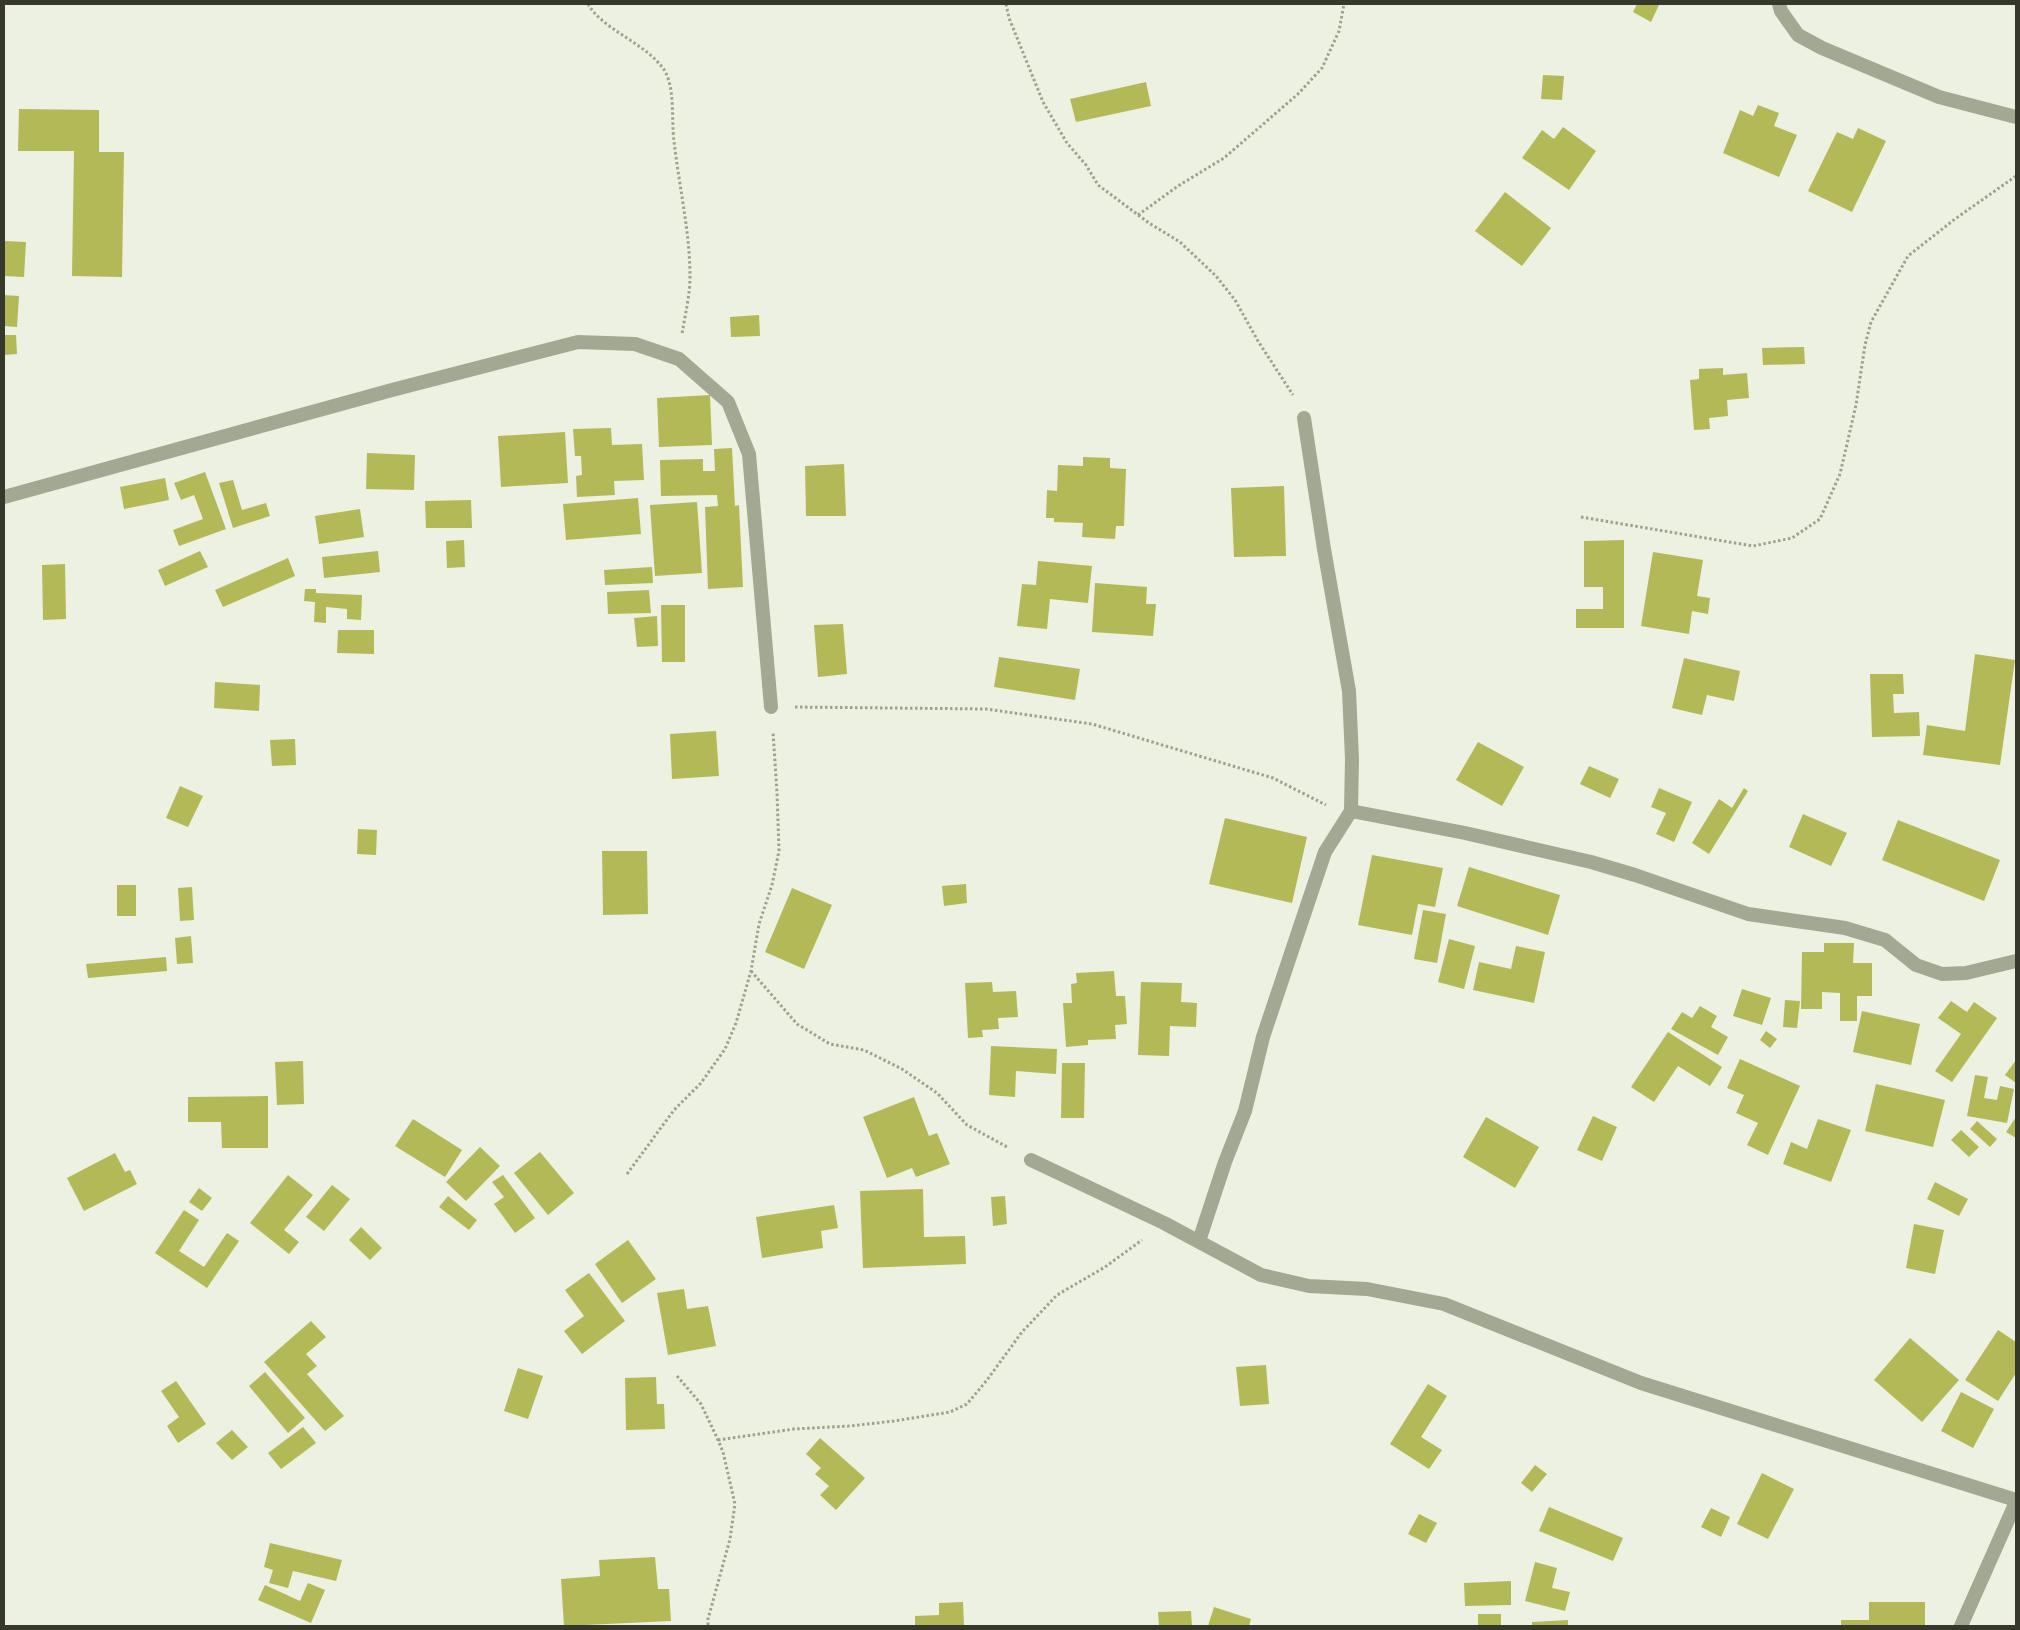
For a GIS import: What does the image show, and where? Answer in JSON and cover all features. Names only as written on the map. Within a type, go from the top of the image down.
[{"type":"street","points":[[1779,4],[1781,11],[1798,35],[1822,48],[1939,97],[2016,117]]},
{"type":"street","points":[[4,497],[578,342],[636,344],[679,359],[728,402],[748,454],[771,707]]},
{"type":"street","points":[[1199,1241],[1225,1162],[1245,1111],[1263,1037],[1324,852],[1350,814],[1352,760],[1348,691],[1304,418]]},
{"type":"street","points":[[1350,814],[1464,833],[1591,862],[1636,875],[1748,914],[1845,928],[1885,940],[1916,965],[1942,974],[1966,973],[2016,961]]},
{"type":"street","points":[[1031,1160],[1164,1223],[1261,1274],[1309,1286],[1367,1289],[1444,1304],[1641,1383],[2016,1501],[1961,1626]]},
{"type":"path","points":[[588,4],[594,14],[636,43],[663,68],[670,82],[674,140],[682,189],[690,278],[679,359]]},
{"type":"path","points":[[1006,4],[1009,18],[1043,102],[1067,143],[1086,165],[1098,185],[1138,215],[1180,242],[1216,276],[1236,300],[1258,342],[1293,395],[1304,418]]},
{"type":"path","points":[[1138,215],[1178,186],[1224,158],[1298,94],[1322,68],[1339,31],[1344,4]]},
{"type":"path","points":[[1581,517],[1753,546],[1792,538],[1820,519],[1840,474],[1856,405],[1865,345],[1871,322],[1908,256],[1955,219],[2016,176]]},
{"type":"path","points":[[627,1174],[674,1110],[701,1083],[725,1049],[736,1023],[751,971],[759,924],[772,886],[779,851],[778,792],[771,707],[986,710],[1092,724],[1273,778],[1350,814]]},
{"type":"path","points":[[751,971],[797,1024],[830,1044],[864,1050],[902,1069],[937,1093],[967,1124],[1031,1160]]},
{"type":"path","points":[[718,1440],[794,1429],[894,1421],[950,1412],[967,1404],[1022,1332],[1057,1295],[1105,1267],[1164,1223]]},
{"type":"path","points":[[677,1376],[701,1404],[718,1440],[723,1452],[735,1504],[730,1539],[715,1590],[708,1626]]},
{"type":"building","points":[[1637,4],[1659,5],[1651,22],[1633,12]]},
{"type":"building","points":[[1543,75],[1564,76],[1562,100],[1541,99]]},
{"type":"building","points":[[1146,82],[1151,106],[1076,122],[1070,99]]},
{"type":"building","points":[[1758,105],[1779,113],[1774,126],[1797,135],[1779,177],[1723,153],[1740,110],[1753,116]]},
{"type":"building","points":[[19,109],[99,110],[99,152],[124,152],[122,277],[72,276],[74,151],[18,151]]},
{"type":"building","points":[[1563,127],[1596,151],[1569,190],[1522,158],[1542,130],[1554,139]]},
{"type":"building","points":[[1858,128],[1886,141],[1852,212],[1808,191],[1837,132],[1853,139]]},
{"type":"building","points":[[1505,192],[1551,228],[1522,266],[1475,231]]},
{"type":"building","points":[[4,241],[26,242],[24,277],[4,276]]},
{"type":"building","points":[[4,295],[19,296],[17,327],[4,326]]},
{"type":"building","points":[[759,315],[760,336],[731,337],[730,317]]},
{"type":"building","points":[[4,335],[16,335],[17,354],[4,355]]},
{"type":"building","points":[[1804,347],[1805,364],[1763,365],[1762,348]]},
{"type":"building","points":[[1723,368],[1723,375],[1747,373],[1749,398],[1727,400],[1728,416],[1709,418],[1710,429],[1694,430],[1690,380],[1699,379],[1699,369]]},
{"type":"building","points":[[710,395],[712,445],[659,447],[657,398]]},
{"type":"building","points":[[611,428],[612,445],[642,444],[644,480],[614,481],[615,495],[577,497],[576,476],[582,475],[581,456],[575,456],[573,429]]},
{"type":"building","points":[[565,432],[568,483],[501,487],[498,436]]},
{"type":"building","points":[[732,448],[735,506],[739,505],[743,587],[708,589],[705,507],[718,506],[717,495],[661,496],[660,460],[703,459],[703,471],[715,471],[714,449]]},
{"type":"building","points":[[367,453],[415,455],[414,490],[366,489]]},
{"type":"building","points":[[1083,457],[1110,458],[1110,468],[1126,469],[1124,526],[1116,526],[1115,539],[1082,537],[1083,523],[1054,522],[1054,518],[1046,518],[1047,490],[1057,491],[1058,465],[1083,466]]},
{"type":"building","points":[[844,464],[846,516],[806,516],[805,466]]},
{"type":"building","points":[[205,472],[226,529],[179,546],[173,530],[203,519],[194,495],[181,500],[174,483]]},
{"type":"building","points":[[165,478],[169,500],[124,509],[120,487]]},
{"type":"building","points":[[233,480],[242,510],[266,503],[270,516],[233,528],[219,483]]},
{"type":"building","points":[[1284,486],[1286,556],[1234,557],[1231,488]]},
{"type":"building","points":[[638,498],[641,534],[566,540],[563,504]]},
{"type":"building","points":[[471,500],[472,528],[426,528],[425,501]]},
{"type":"building","points":[[697,502],[702,573],[655,576],[650,505]]},
{"type":"building","points":[[360,509],[364,537],[319,544],[315,516]]},
{"type":"building","points":[[464,540],[465,567],[447,568],[446,541]]},
{"type":"building","points":[[1624,540],[1624,628],[1576,628],[1576,609],[1603,609],[1603,587],[1584,587],[1584,541]]},
{"type":"building","points":[[200,551],[208,567],[165,586],[158,570]]},
{"type":"building","points":[[378,551],[380,572],[324,578],[322,557]]},
{"type":"building","points":[[1653,552],[1703,560],[1697,596],[1710,598],[1708,614],[1692,611],[1689,634],[1641,626]]},
{"type":"building","points":[[288,558],[295,576],[223,607],[215,590]]},
{"type":"building","points":[[1038,561],[1092,566],[1088,603],[1050,599],[1047,629],[1017,626],[1022,584],[1036,585]]},
{"type":"building","points":[[65,564],[66,619],[43,620],[42,565]]},
{"type":"building","points":[[652,567],[653,583],[605,585],[604,570]]},
{"type":"building","points":[[1095,583],[1147,587],[1146,604],[1156,604],[1153,636],[1092,632]]},
{"type":"building","points":[[305,589],[316,589],[316,593],[362,595],[361,620],[347,619],[347,609],[326,607],[326,623],[314,622],[315,602],[304,601]]},
{"type":"building","points":[[649,590],[651,613],[608,614],[607,592]]},
{"type":"building","points":[[661,605],[685,605],[685,662],[662,662]]},
{"type":"building","points":[[657,616],[658,646],[637,647],[634,618]]},
{"type":"building","points":[[843,624],[847,674],[818,677],[814,625]]},
{"type":"building","points":[[338,630],[374,630],[374,654],[337,653]]},
{"type":"building","points":[[1975,654],[2015,660],[2000,765],[1923,755],[1927,725],[1965,731]]},
{"type":"building","points":[[999,657],[1080,669],[1075,700],[994,687]]},
{"type":"building","points":[[1684,658],[1740,671],[1734,701],[1707,695],[1702,715],[1672,708]]},
{"type":"building","points":[[1870,674],[1903,674],[1904,694],[1893,694],[1894,713],[1919,712],[1920,736],[1872,737]]},
{"type":"building","points":[[215,682],[260,685],[259,711],[214,708]]},
{"type":"building","points":[[716,731],[719,776],[672,779],[670,734]]},
{"type":"building","points":[[295,739],[296,765],[272,766],[270,740]]},
{"type":"building","points":[[1478,742],[1524,767],[1502,806],[1456,780]]},
{"type":"building","points":[[1589,766],[1619,779],[1610,798],[1580,784]]},
{"type":"building","points":[[180,786],[203,796],[188,827],[166,818]]},
{"type":"building","points":[[1659,788],[1692,802],[1674,842],[1656,834],[1666,813],[1651,807]]},
{"type":"building","points":[[1744,788],[1748,791],[1709,854],[1692,843],[1719,799],[1732,808]]},
{"type":"building","points":[[1803,814],[1847,833],[1831,866],[1789,847]]},
{"type":"building","points":[[1225,818],[1307,837],[1292,903],[1209,884]]},
{"type":"building","points":[[1898,820],[2000,860],[1984,901],[1882,860]]},
{"type":"building","points":[[358,829],[377,830],[376,855],[357,854]]},
{"type":"building","points":[[602,851],[647,851],[648,914],[603,915]]},
{"type":"building","points":[[1372,855],[1443,868],[1435,907],[1418,904],[1412,935],[1358,925]]},
{"type":"building","points":[[1469,867],[1560,895],[1548,935],[1457,906]]},
{"type":"building","points":[[966,884],[967,903],[944,906],[942,886]]},
{"type":"building","points":[[117,885],[136,885],[136,916],[117,916]]},
{"type":"building","points":[[192,887],[194,920],[180,921],[178,888]]},
{"type":"building","points":[[792,888],[832,905],[804,969],[765,952]]},
{"type":"building","points":[[1423,910],[1446,914],[1437,963],[1414,959]]},
{"type":"building","points":[[191,936],[193,963],[177,964],[175,938]]},
{"type":"building","points":[[1449,939],[1475,946],[1464,989],[1438,982]]},
{"type":"building","points":[[1824,943],[1854,943],[1853,963],[1872,963],[1872,996],[1857,996],[1857,1021],[1840,1021],[1840,993],[1822,992],[1822,1009],[1801,1009],[1802,952],[1824,952]]},
{"type":"building","points":[[1516,946],[1545,952],[1534,1003],[1473,990],[1479,962],[1511,969]]},
{"type":"building","points":[[166,957],[167,971],[88,978],[86,964]]},
{"type":"building","points":[[1114,971],[1116,996],[1125,996],[1127,1024],[1115,1025],[1116,1039],[1088,1040],[1088,1045],[1066,1047],[1063,1003],[1072,1003],[1071,984],[1077,983],[1076,973]]},
{"type":"building","points":[[992,982],[993,992],[1016,991],[1018,1017],[998,1018],[999,1029],[982,1030],[983,1037],[968,1038],[965,983]]},
{"type":"building","points":[[1141,982],[1182,983],[1181,1002],[1197,1003],[1196,1027],[1170,1026],[1169,1056],[1138,1055]]},
{"type":"building","points":[[1742,989],[1771,998],[1762,1025],[1733,1016]]},
{"type":"building","points":[[1785,1000],[1800,1001],[1797,1028],[1783,1027]]},
{"type":"building","points":[[1951,1001],[1967,1012],[1974,1002],[1997,1018],[1952,1082],[1935,1071],[1961,1034],[1938,1018]]},
{"type":"building","points":[[1700,1006],[1717,1016],[1711,1027],[1728,1037],[1718,1055],[1671,1029],[1682,1012],[1692,1018]]},
{"type":"building","points":[[1862,1011],[1920,1024],[1911,1065],[1853,1052]]},
{"type":"building","points":[[1766,1031],[1777,1039],[1770,1048],[1760,1040]]},
{"type":"building","points":[[1668,1032],[1722,1067],[1710,1086],[1678,1066],[1654,1102],[1631,1087]]},
{"type":"building","points":[[991,1046],[1057,1049],[1056,1074],[1016,1071],[1015,1097],[989,1095]]},
{"type":"building","points":[[1740,1059],[1800,1086],[1768,1155],[1747,1145],[1758,1123],[1736,1113],[1744,1095],[1727,1088]]},
{"type":"building","points":[[2016,1060],[2016,1083],[2005,1075]]},
{"type":"building","points":[[303,1061],[304,1104],[277,1105],[275,1062]]},
{"type":"building","points":[[1062,1063],[1085,1063],[1084,1118],[1061,1118]]},
{"type":"building","points":[[1975,1075],[1988,1077],[1984,1098],[1997,1100],[2000,1086],[2014,1089],[2007,1123],[1967,1116]]},
{"type":"building","points":[[1876,1084],[1945,1100],[1933,1147],[1865,1131]]},
{"type":"building","points":[[268,1096],[268,1148],[222,1148],[221,1122],[188,1122],[188,1097]]},
{"type":"building","points":[[914,1097],[929,1136],[937,1133],[950,1164],[916,1177],[912,1168],[887,1178],[863,1117]]},
{"type":"building","points":[[1593,1116],[1617,1127],[1602,1161],[1577,1150]]},
{"type":"building","points":[[1486,1117],[1539,1147],[1515,1188],[1463,1157]]},
{"type":"building","points":[[2016,1117],[2016,1138],[2006,1132]]},
{"type":"building","points":[[413,1119],[462,1150],[445,1177],[395,1146]]},
{"type":"building","points":[[1818,1119],[1851,1130],[1831,1182],[1783,1164],[1791,1142],[1807,1149]]},
{"type":"building","points":[[1977,1121],[1997,1139],[1990,1147],[1970,1129]]},
{"type":"building","points":[[1961,1130],[1979,1147],[1969,1157],[1951,1140]]},
{"type":"building","points":[[480,1147],[500,1166],[466,1201],[446,1182]]},
{"type":"building","points":[[540,1152],[574,1193],[548,1215],[514,1173]]},
{"type":"building","points":[[115,1153],[125,1172],[130,1170],[137,1184],[84,1211],[67,1178]]},
{"type":"building","points":[[288,1175],[313,1195],[284,1230],[299,1242],[289,1254],[250,1223]]},
{"type":"building","points":[[503,1175],[535,1218],[515,1233],[494,1204],[504,1197],[492,1182]]},
{"type":"building","points":[[1935,1182],[1968,1199],[1959,1216],[1927,1199]]},
{"type":"building","points":[[332,1185],[350,1199],[324,1231],[306,1217]]},
{"type":"building","points":[[199,1188],[212,1198],[202,1211],[189,1202]]},
{"type":"building","points":[[923,1189],[924,1237],[965,1236],[966,1264],[863,1268],[860,1191]]},
{"type":"building","points":[[448,1196],[477,1220],[469,1230],[439,1207]]},
{"type":"building","points":[[1005,1196],[1007,1224],[993,1226],[991,1197]]},
{"type":"building","points":[[834,1205],[838,1228],[821,1231],[823,1248],[762,1258],[756,1217]]},
{"type":"building","points":[[184,1210],[199,1220],[179,1251],[204,1267],[227,1233],[239,1241],[207,1288],[155,1253]]},
{"type":"building","points":[[1914,1224],[1944,1230],[1935,1274],[1906,1268]]},
{"type":"building","points":[[361,1227],[382,1248],[370,1260],[349,1240]]},
{"type":"building","points":[[628,1240],[656,1279],[622,1303],[595,1264]]},
{"type":"building","points":[[589,1273],[625,1321],[582,1354],[564,1331],[584,1316],[565,1290]]},
{"type":"building","points":[[684,1289],[687,1309],[708,1306],[716,1346],[668,1355],[657,1293]]},
{"type":"building","points":[[311,1321],[326,1337],[306,1354],[317,1366],[307,1374],[344,1416],[325,1431],[264,1362]]},
{"type":"building","points":[[1998,1330],[2016,1342],[2016,1373],[1998,1401],[1965,1380]]},
{"type":"building","points":[[1910,1338],[1959,1380],[1922,1422],[1874,1380]]},
{"type":"building","points":[[1266,1365],[1269,1404],[1240,1406],[1236,1367]]},
{"type":"building","points":[[518,1368],[543,1376],[528,1419],[504,1411]]},
{"type":"building","points":[[265,1372],[305,1418],[288,1433],[249,1386]]},
{"type":"building","points":[[656,1377],[657,1404],[664,1404],[665,1429],[626,1430],[625,1378]]},
{"type":"building","points":[[176,1381],[206,1424],[178,1443],[167,1426],[179,1417],[161,1391]]},
{"type":"building","points":[[1428,1384],[1447,1396],[1421,1437],[1442,1450],[1429,1469],[1390,1444]]},
{"type":"building","points":[[1961,1392],[1994,1409],[1973,1448],[1941,1431]]},
{"type":"building","points":[[303,1427],[316,1443],[281,1469],[268,1453]]},
{"type":"building","points":[[232,1430],[248,1447],[232,1460],[216,1443]]},
{"type":"building","points":[[820,1438],[865,1478],[836,1510],[820,1495],[829,1486],[815,1474],[821,1468],[806,1454]]},
{"type":"building","points":[[1535,1465],[1547,1474],[1532,1492],[1521,1483]]},
{"type":"building","points":[[1762,1473],[1794,1489],[1768,1539],[1737,1524]]},
{"type":"building","points":[[1549,1507],[1623,1538],[1613,1561],[1539,1531]]},
{"type":"building","points":[[1711,1508],[1730,1517],[1721,1537],[1701,1527]]},
{"type":"building","points":[[1419,1514],[1437,1523],[1426,1543],[1408,1534]]},
{"type":"building","points":[[270,1543],[342,1560],[336,1581],[293,1571],[288,1588],[269,1583],[273,1570],[264,1567]]},
{"type":"building","points":[[655,1557],[658,1589],[669,1589],[671,1621],[564,1626],[561,1579],[600,1576],[599,1560]]},
{"type":"building","points":[[1535,1562],[1557,1568],[1552,1588],[1570,1592],[1565,1611],[1525,1601]]},
{"type":"building","points":[[1511,1581],[1511,1605],[1465,1606],[1464,1583]]},
{"type":"building","points":[[308,1583],[325,1590],[311,1623],[258,1600],[265,1585],[300,1601]]},
{"type":"building","points":[[963,1602],[964,1626],[915,1626],[915,1616],[939,1615],[939,1603]]},
{"type":"building","points":[[1869,1602],[1925,1602],[1925,1626],[1841,1626],[1841,1620],[1869,1620]]},
{"type":"building","points":[[1214,1607],[1251,1619],[1249,1626],[1208,1626]]},
{"type":"building","points":[[1191,1611],[1192,1626],[1159,1626],[1158,1612]]},
{"type":"building","points":[[1478,1614],[1501,1614],[1501,1626],[1478,1626]]},
{"type":"building","points":[[1568,1620],[1568,1626],[1532,1626],[1532,1622]]}]
